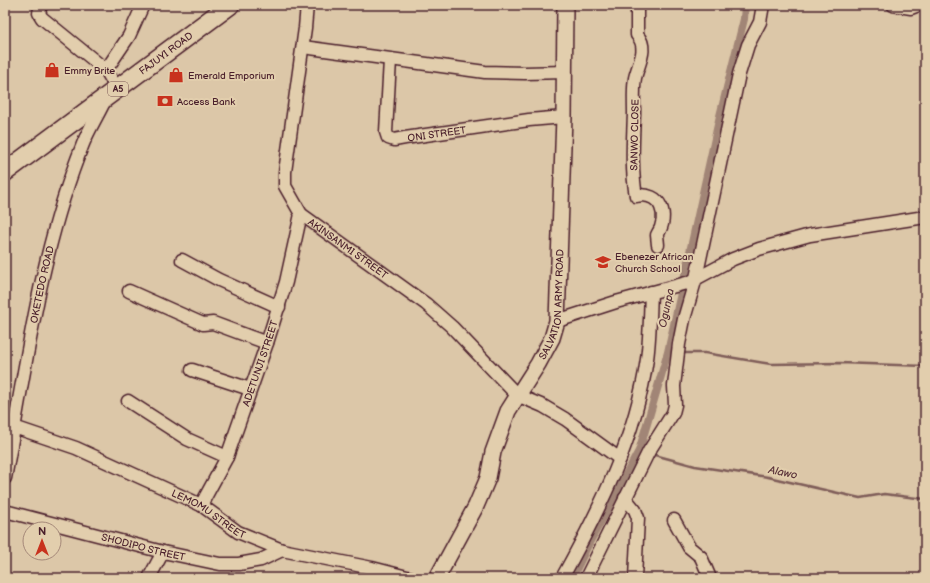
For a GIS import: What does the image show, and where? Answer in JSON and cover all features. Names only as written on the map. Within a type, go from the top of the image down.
[{"type":"highway","name":"FAJUYI ROAD","points":[[5,172],[67,122],[108,83],[212,5]]},
{"type":"highway","name":"FAJUYI ROAD","points":[[108,83],[230,5]]},
{"type":"highway","name":"FAJUYI ROAD","points":[[5,162],[67,122]]},
{"type":"main road","name":"SALVATION ARMY ROAD","points":[[437,578],[476,506],[488,478],[499,432],[517,395],[538,364],[552,338],[557,321],[564,117],[565,5]]},
{"type":"street","points":[[41,5],[39,13],[42,18],[108,83]]},
{"type":"street","name":"OKETEDO ROAD","points":[[5,478],[29,344],[47,260],[67,190],[84,142],[108,83],[143,5]]},
{"type":"street","name":"AKINSANMI STREET","points":[[307,5],[303,47],[285,172],[285,186],[300,214],[426,304],[452,327],[517,395]]},
{"type":"street","name":"SANWO CLOSE","points":[[637,5],[637,35],[641,39],[643,54],[635,79],[632,159],[633,179],[636,196],[645,194],[653,198],[662,207],[662,228],[657,235],[658,245]]},
{"type":"street","points":[[586,578],[648,453],[673,412],[675,405],[674,386],[684,319],[739,74],[748,45],[760,22],[763,5]]},
{"type":"street","points":[[893,5],[911,8],[919,5]]},
{"type":"street","points":[[303,47],[485,72],[525,74],[565,72]]},
{"type":"street","name":"ONI STREET","points":[[390,60],[386,132],[388,138],[394,140],[522,121],[564,117]]},
{"type":"street","points":[[67,122],[84,142]]},
{"type":"street","name":"ADETUNJI STREET","points":[[200,505],[227,457],[267,343],[293,254],[300,214]]},
{"type":"street","points":[[557,321],[693,280],[733,259],[759,249],[810,235],[925,217]]},
{"type":"street","points":[[182,260],[219,280],[279,306]]},
{"type":"street","points":[[128,292],[203,324],[213,323],[267,343]]},
{"type":"street","points":[[562,578],[596,513],[620,459],[631,428],[647,359],[651,292]]},
{"type":"street","points":[[192,370],[250,389]]},
{"type":"street","points":[[517,395],[565,418],[620,459]]},
{"type":"street","points":[[128,401],[187,439],[227,457]]},
{"type":"street","name":"LEMOMU STREET","points":[[14,427],[76,448],[200,505],[238,532],[282,550],[372,568],[411,578]]},
{"type":"street","points":[[625,498],[635,510],[638,518],[635,578]]},
{"type":"street","name":"SHODIPO STREET","points":[[5,511],[163,552],[220,564],[239,564],[261,560],[282,550]]},
{"type":"street","points":[[674,520],[689,547],[701,556],[710,578]]},
{"type":"street","points":[[149,578],[163,552]]},
{"type":"waterway","name":"Ogunpa","points":[[572,578],[590,541],[639,451],[668,352],[719,120],[744,19],[745,5]]},
{"type":"waterway","name":"Ogunpa","points":[[668,352],[674,352]]},
{"type":"waterway","points":[[681,353],[705,353],[771,364],[840,363],[925,366]]},
{"type":"waterway","name":"Alawo","points":[[651,454],[695,466],[768,477],[860,498],[884,494],[925,499]]},
{"type":"place","name":"Emmy Brite","points":[[52,70]]},
{"type":"place","name":"Emerald Emporium","points":[[176,75]]},
{"type":"place","name":"Access Bank","points":[[165,101]]},
{"type":"place","name":"Ebenezer African Church School","points":[[603,262]]}]
